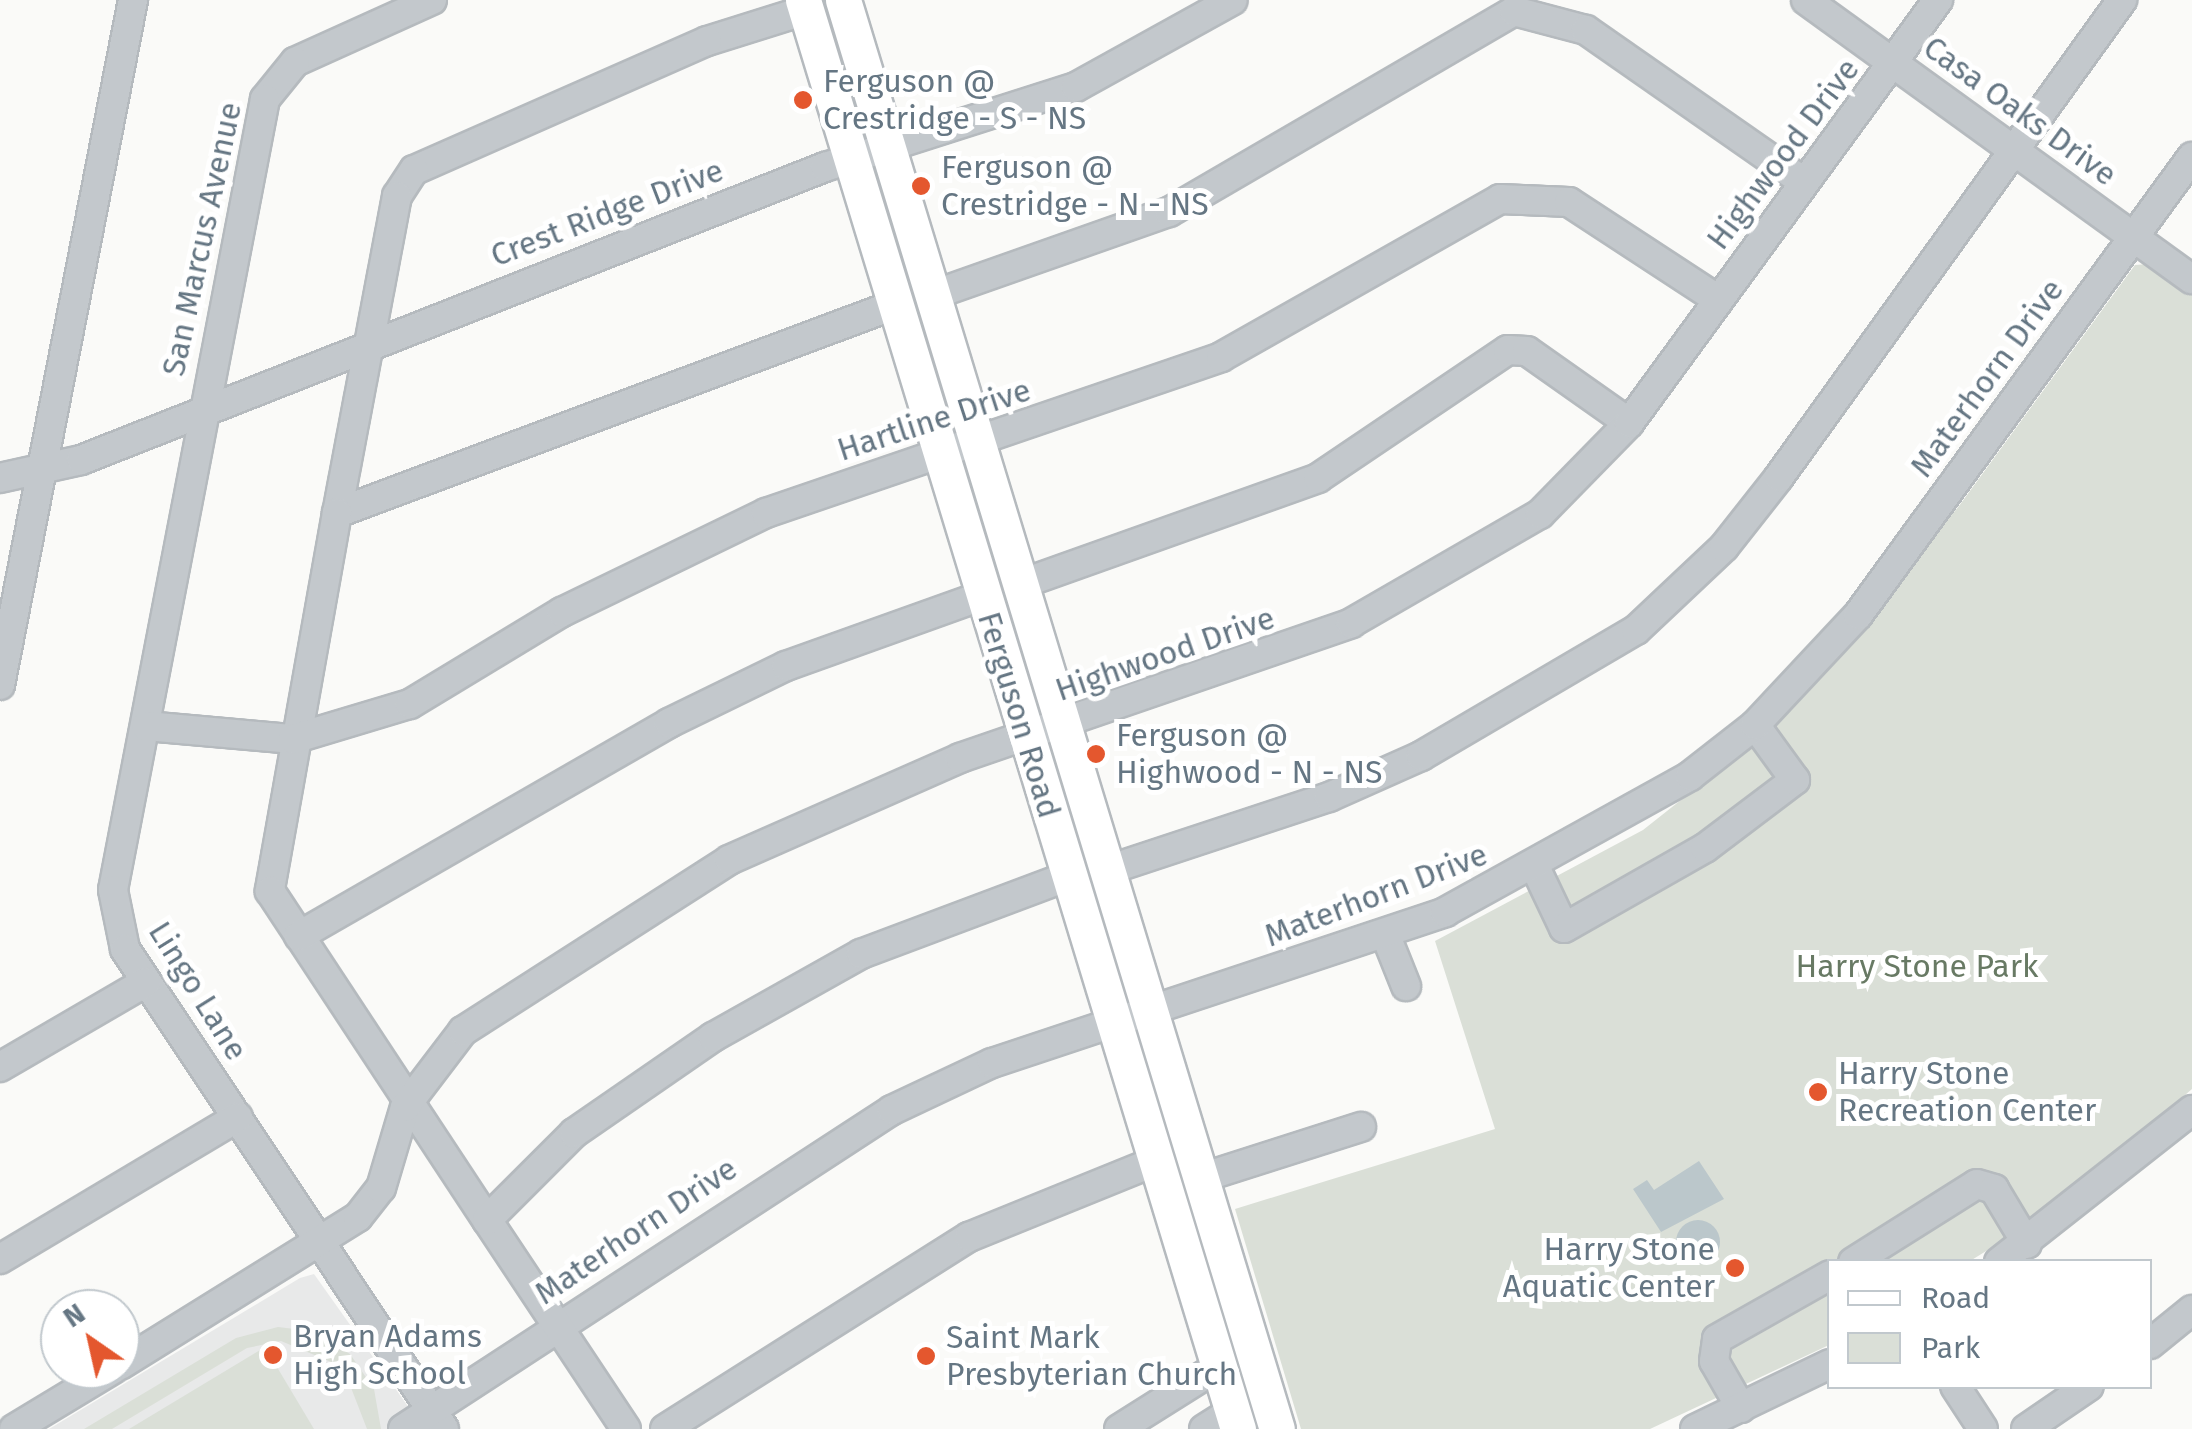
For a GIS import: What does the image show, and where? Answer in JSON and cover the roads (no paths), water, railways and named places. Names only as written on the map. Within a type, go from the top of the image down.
[{"type":"main road","name":"Ferguson Road","points":[[843,0],[1277,1429]]},
{"type":"main road","name":"Ferguson Road","points":[[804,5],[1219,1366],[1225,1423]]},
{"type":"street","points":[[0,685],[134,0]]},
{"type":"street","name":"San Marcus Avenue","points":[[202,411],[274,79],[432,0]]},
{"type":"street","name":"Crest Ridge Drive","points":[[0,478],[41,472],[852,157],[1076,87],[1233,0]]},
{"type":"street","name":"Casa Oaks Drive","points":[[1806,0],[2192,279]]},
{"type":"street","name":"Highwood Drive","points":[[140,1353],[322,1242],[380,1188],[405,1106],[464,1031],[729,860],[852,801],[1026,738],[1242,667],[1440,579],[1540,514],[1629,423],[1938,0]]},
{"type":"street","points":[[1108,870],[1406,763],[1521,705],[1636,630],[1724,547],[1779,477],[2011,148],[2122,0]]},
{"type":"street","points":[[626,1429],[487,1220],[405,1106],[299,936],[267,871],[397,196],[414,170],[707,41],[804,5]]},
{"type":"street","points":[[933,295],[1169,212],[1514,11],[1586,30],[1804,182]]},
{"type":"street","name":"Materhorn Drive","points":[[403,1429],[438,1420],[556,1327],[892,1110],[1114,1022],[1386,936],[1536,869],[1756,725],[1858,616],[2192,157]]},
{"type":"street","name":"Hartline Drive","points":[[146,726],[293,739],[410,704],[562,612],[766,513],[1221,357],[1500,199],[1570,202],[1719,300]]},
{"type":"street","points":[[337,513],[894,305]]},
{"type":"street","points":[[1021,584],[1318,478],[1508,350],[1527,351],[1629,423]]},
{"type":"street","name":"Lingo Lane","points":[[202,411],[113,890],[125,949],[438,1420]]},
{"type":"street","points":[[299,936],[669,723],[803,659],[982,596]]},
{"type":"street","points":[[1536,869],[1564,928],[1705,848],[1795,780],[1756,725]]},
{"type":"street","points":[[487,1220],[574,1133],[712,1037],[861,954],[1068,876]]},
{"type":"street","points":[[1386,936],[1406,986]]},
{"type":"street","points":[[0,1066],[146,982]]},
{"type":"street","points":[[2001,1259],[2021,1234],[2192,1110]]},
{"type":"street","points":[[0,1259],[238,1117]]},
{"type":"street","points":[[1201,1178],[1361,1127]]},
{"type":"street","points":[[665,1429],[969,1237],[1156,1161]]},
{"type":"street","points":[[1858,1259],[1978,1184],[1989,1183],[2021,1234]]},
{"type":"street","points":[[1740,1408],[1714,1361],[1716,1339],[1827,1277]]},
{"type":"street","points":[[2152,1342],[2192,1310]]},
{"type":"street","points":[[1695,1429],[1827,1365]]},
{"type":"street","points":[[1119,1429],[1219,1366]]},
{"type":"street","points":[[14,1429],[80,1389]]},
{"type":"street","points":[[1957,1389],[1983,1429]]},
{"type":"street","points":[[2026,1429],[2085,1389]]},
{"type":"place","name":"Ferguson @ Crestridge - S - NS","points":[[803,100]]},
{"type":"place","name":"Ferguson @ Crestridge - N - NS","points":[[921,186]]},
{"type":"place","name":"Ferguson @ Highwood - N - NS","points":[[1096,754]]},
{"type":"place","name":"Harry Stone Recreation Center","points":[[1818,1092]]},
{"type":"place","name":"Harry Stone Aquatic Center","points":[[1735,1268]]},
{"type":"place","name":"Bryan Adams High School","points":[[273,1355]]},
{"type":"place","name":"Saint Mark Presbyterian Church","points":[[926,1356]]},
{"type":"park label","name":"Harry Stone Park","points":[[1917,966]]}]
